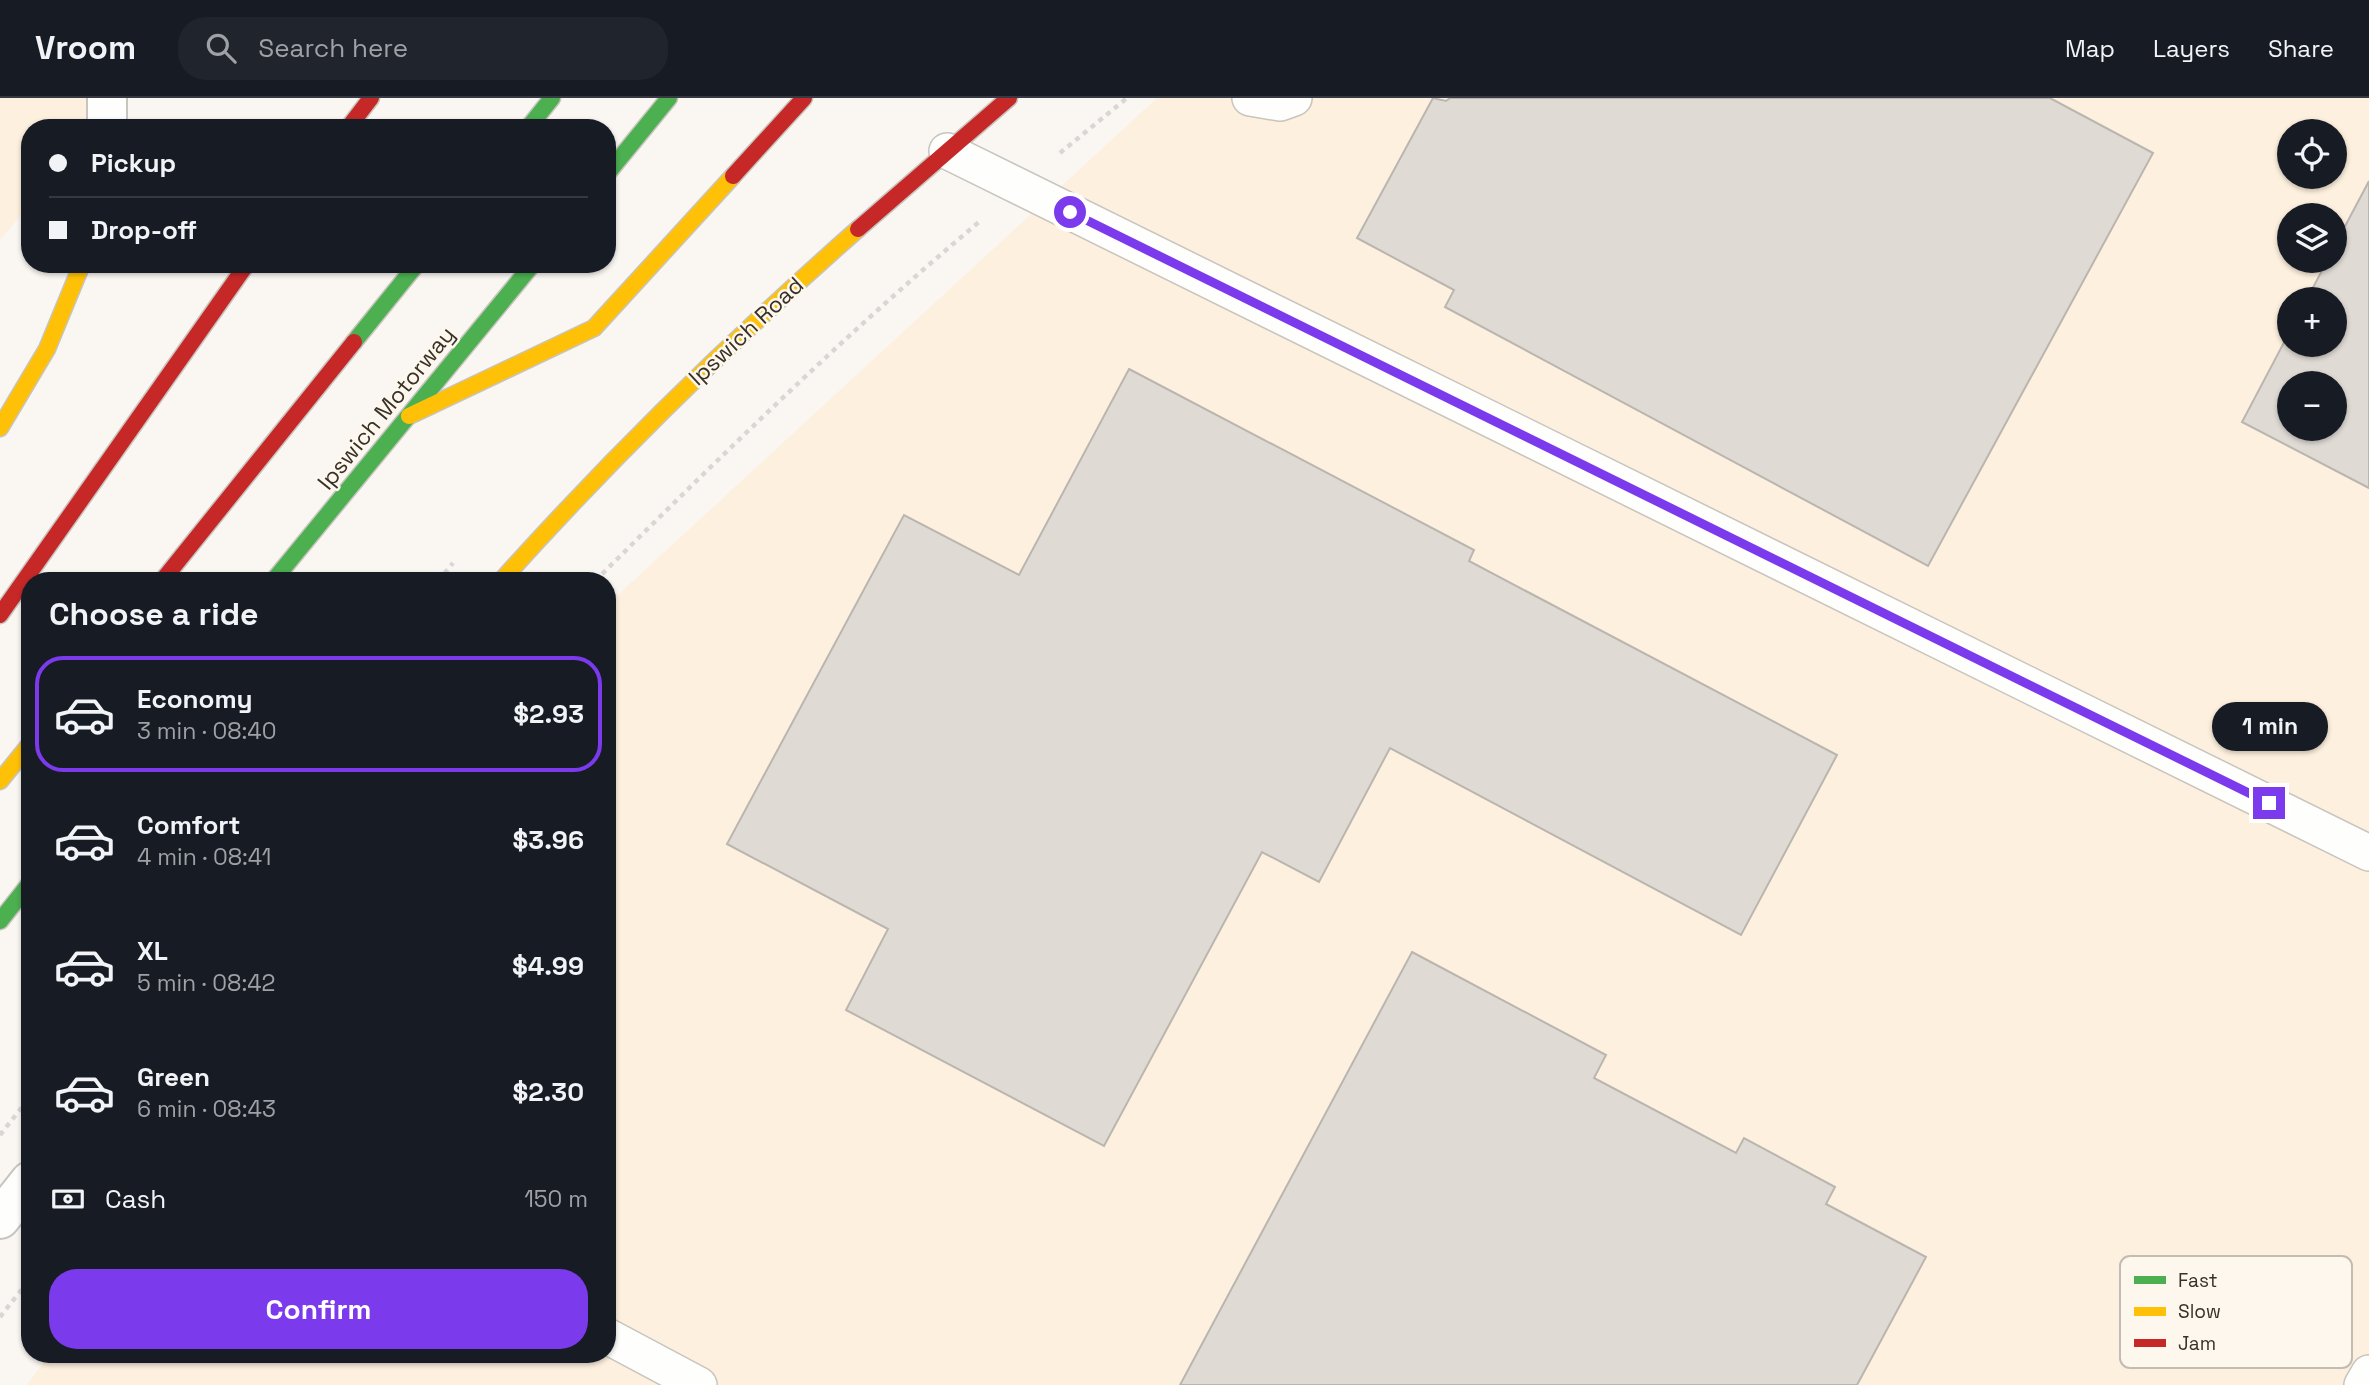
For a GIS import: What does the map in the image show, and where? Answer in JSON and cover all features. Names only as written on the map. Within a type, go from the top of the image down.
[{"type":"main road","points":[[355,119],[370,98]]},
{"type":"main road","points":[[535,119],[552,98]]},
{"type":"main road","points":[[616,163],[668,98]]},
{"type":"main road","points":[[409,416],[594,328],[804,98]]},
{"type":"main road","name":"Ipswich Road","points":[[509,572],[550,523],[664,407],[1009,98]]},
{"type":"main road","points":[[0,428],[20,399],[68,307],[79,273]]},
{"type":"main road","points":[[30,572],[240,273]]},
{"type":"main road","points":[[169,572],[411,273]]},
{"type":"main road","name":"Ipswich Motorway","points":[[279,572],[526,273]]},
{"type":"main road","points":[[0,615],[21,585]]},
{"type":"main road","points":[[0,781],[21,755]]},
{"type":"main road","points":[[0,920],[21,894]]},
{"type":"street","points":[[107,98],[107,119]]},
{"type":"street","points":[[0,1219],[21,1192]]},
{"type":"lane","points":[[1250,98],[1280,103],[1294,98]]},
{"type":"lane","points":[[947,151],[2369,853]]},
{"type":"lane","points":[[616,1341],[699,1385]]},
{"type":"lane","points":[[2362,1385],[2369,1373]]},
{"type":"path","points":[[604,572],[784,394],[899,288],[1127,98]]},
{"type":"path","points":[[0,1135],[21,1108]]},
{"type":"path","points":[[0,1317],[21,1290]]},
{"type":"shaded area","points":[[0,98],[122,98],[104,119],[21,119],[21,216],[0,240]]},
{"type":"shaded area","points":[[1157,98],[2369,98],[2369,1385],[27,1385],[43,1363],[616,1363],[616,597]]},
{"type":"building","points":[[1433,98],[1446,101],[1450,98],[2050,98],[2153,153],[1928,566],[1445,307],[1454,290],[1357,238]]},
{"type":"building","points":[[2369,181],[2369,488],[2279,441],[2347,441],[2347,371],[2277,371],[2277,440],[2242,422],[2277,356],[2347,357],[2347,287],[2313,287],[2321,273],[2347,273],[2347,222]]},
{"type":"building","points":[[1129,369],[1474,550],[1469,561],[1837,755],[1741,935],[1390,748],[1319,882],[1262,852],[1104,1146],[846,1010],[888,929],[727,844],[904,515],[1019,575]]},
{"type":"building","points":[[1412,952],[1606,1055],[1594,1078],[1736,1153],[1744,1138],[1835,1187],[1826,1204],[1926,1257],[1857,1385],[1180,1385]]},
{"type":"traffic: fast","points":[[535,119],[552,98]]},
{"type":"traffic: fast","points":[[616,163],[669,98]]},
{"type":"traffic: fast","points":[[354,342],[410,273]]},
{"type":"traffic: fast","points":[[280,572],[526,273]]},
{"type":"traffic: fast","points":[[0,921],[21,894]]},
{"type":"traffic: slow","points":[[409,416],[594,328],[733,176]]},
{"type":"traffic: slow","points":[[509,572],[674,400],[858,229]]},
{"type":"traffic: slow","points":[[0,428],[47,349],[78,273]]},
{"type":"traffic: slow","points":[[0,781],[21,755]]},
{"type":"traffic: jam","points":[[355,119],[371,98]]},
{"type":"traffic: jam","points":[[733,176],[804,98]]},
{"type":"traffic: jam","points":[[858,229],[1009,98]]},
{"type":"traffic: jam","points":[[30,572],[241,273]]},
{"type":"traffic: jam","points":[[169,572],[354,342]]},
{"type":"traffic: jam","points":[[0,615],[21,585]]},
{"type":"route","points":[[1070,212],[2269,803]]}]
